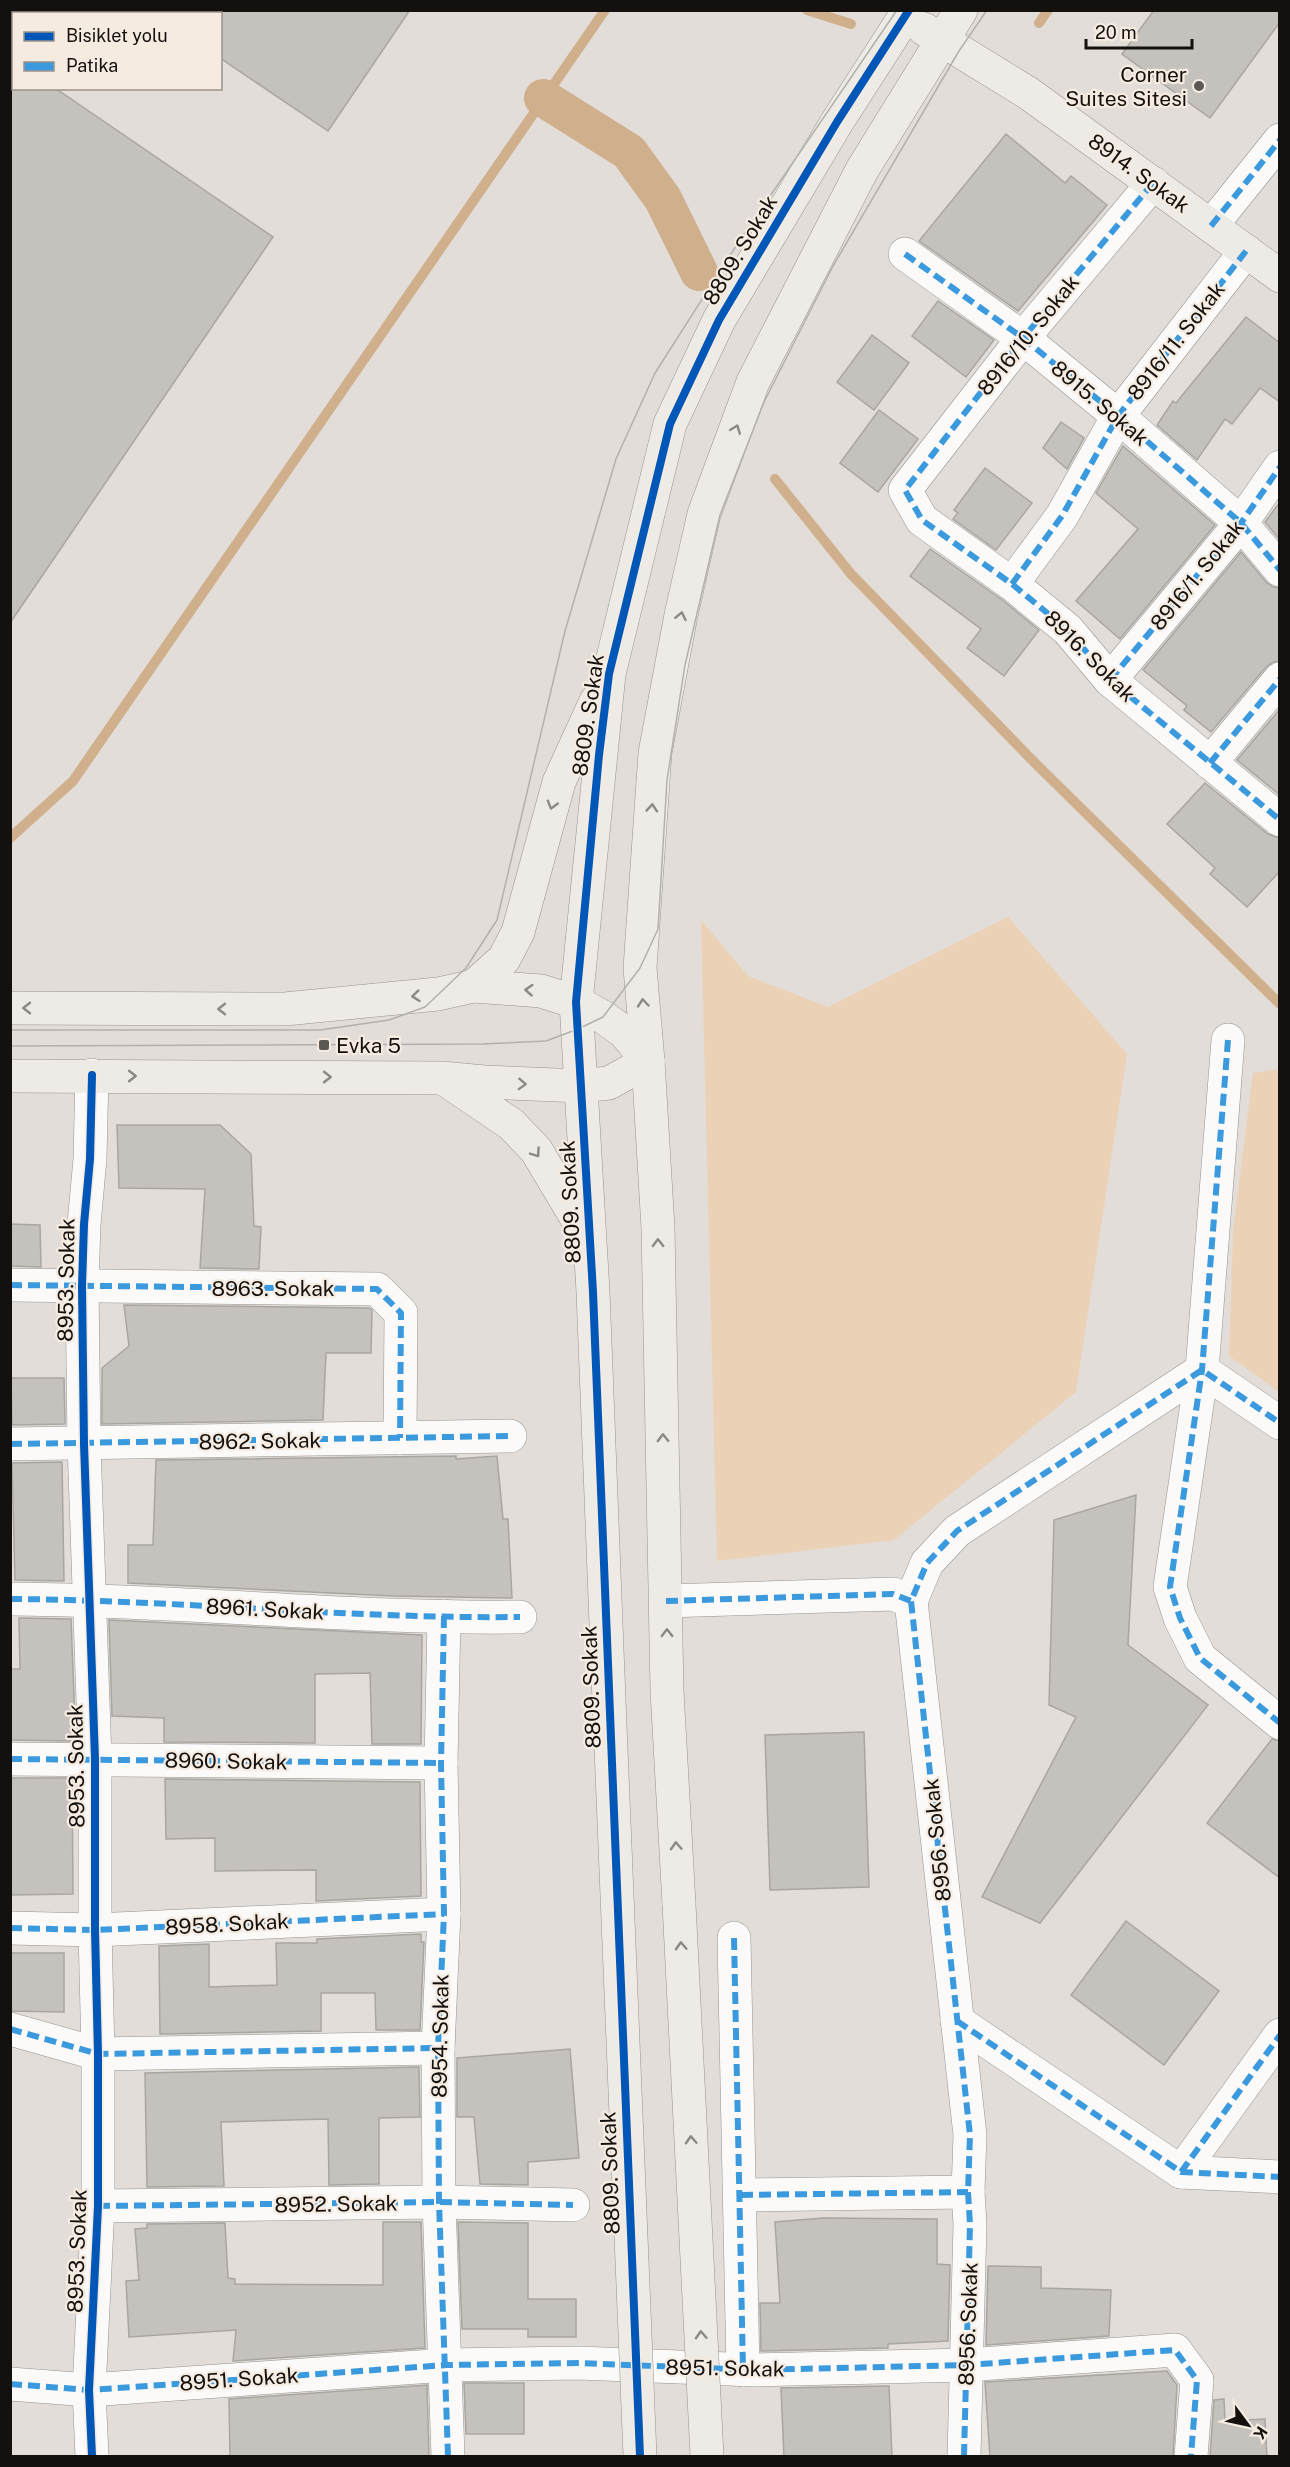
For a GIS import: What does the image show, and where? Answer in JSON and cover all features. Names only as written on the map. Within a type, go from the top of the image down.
[{"type":"street","points":[[707,2457],[667,1691],[658,1228],[640,968],[656,753],[681,615],[704,514],[753,382],[862,170],[961,10]]},
{"type":"street","name":"8914. Sokak","points":[[907,14],[942,40],[1028,93],[1280,276]]},
{"type":"street","name":"8809. Sokak","points":[[640,2457],[590,1240],[576,1002],[609,674],[670,424],[719,320],[837,123],[907,14]]},
{"type":"street","points":[[1211,226],[1280,140]]},
{"type":"street","name":"8916/10. Sokak","points":[[905,489],[1023,338],[1154,183]]},
{"type":"street","name":"8916/11. Sokak","points":[[1012,584],[1062,516],[1118,416],[1246,251]]},
{"type":"street","name":"8915. Sokak","points":[[905,254],[1023,338],[1118,416],[1241,523],[1280,570]]},
{"type":"street","name":"8916/1. Sokak","points":[[1110,680],[1241,523],[1280,467]]},
{"type":"street","name":"8916. Sokak","points":[[905,489],[922,520],[1012,584],[1068,630],[1110,680],[1280,820]]},
{"type":"street","points":[[474,986],[504,959],[518,932],[559,782],[609,674]]},
{"type":"street","points":[[1210,763],[1280,679]]},
{"type":"street","points":[[10,1008],[285,1009],[438,994],[474,986],[541,991],[576,1002],[624,1032],[648,1061]]},
{"type":"street","points":[[1228,1040],[1202,1370],[1170,1587],[1180,1618],[1200,1658],[1280,1723]]},
{"type":"street","points":[[10,1076],[442,1078],[581,1086],[609,1083],[648,1061]]},
{"type":"street","name":"8953. Sokak","points":[[92,1076],[90,1159],[84,1224],[82,1286],[84,1444],[95,1759],[95,1930],[99,2054],[98,2206],[89,2390],[92,2457]]},
{"type":"street","points":[[442,1078],[511,1124],[536,1150],[590,1240]]},
{"type":"street","name":"8963. Sokak","points":[[10,1285],[377,1289],[400,1313],[400,1438]]},
{"type":"street","points":[[1202,1370],[1280,1423]]},
{"type":"street","name":"8956. Sokak","points":[[964,2457],[970,2135],[911,1601],[927,1563],[957,1531],[1202,1370]]},
{"type":"street","name":"8962. Sokak","points":[[10,1444],[510,1436]]},
{"type":"street","points":[[666,1601],[893,1594],[911,1601]]},
{"type":"street","name":"8961. Sokak","points":[[10,1599],[90,1600],[431,1618],[444,1616],[520,1617]]},
{"type":"street","name":"8954. Sokak","points":[[444,1616],[441,1763],[444,1914],[438,2048],[448,2457]]},
{"type":"street","name":"8960. Sokak","points":[[10,1759],[441,1763]]},
{"type":"street","name":"8958. Sokak","points":[[10,1929],[95,1930],[444,1914]]},
{"type":"street","points":[[734,1938],[743,2370]]},
{"type":"street","points":[[957,2021],[1181,2172],[1280,2177]]},
{"type":"street","points":[[10,2029],[99,2054],[438,2048]]},
{"type":"street","points":[[1181,2172],[1280,2035]]},
{"type":"street","points":[[741,2195],[968,2193]]},
{"type":"street","name":"8952. Sokak","points":[[98,2206],[440,2202],[573,2205]]},
{"type":"street","name":"8951. Sokak","points":[[10,2384],[89,2390],[447,2365],[579,2363],[743,2370],[967,2365],[1175,2350],[1197,2380],[1191,2457]]},
{"type":"shaded area","points":[[1008,917],[1127,1054],[1076,1392],[894,1540],[717,1561],[701,920],[748,976],[828,1007]]},
{"type":"shaded area","points":[[1280,1069],[1279,1392],[1229,1356],[1233,1231],[1253,1073]]},
{"type":"building","points":[[220,10],[410,10],[328,131],[222,59],[222,12]]},
{"type":"building","name":"Corner Suites Sitesi","points":[[1154,10],[1280,10],[1280,22],[1210,118],[1122,54]]},
{"type":"building","points":[[10,88],[12,90],[58,90],[273,237],[10,623]]},
{"type":"building","points":[[1006,134],[1065,183],[1071,176],[1107,205],[1018,311],[919,241]]},
{"type":"building","points":[[938,301],[994,340],[966,377],[912,336]]},
{"type":"building","points":[[1246,317],[1280,343],[1280,402],[1260,388],[1232,424],[1225,419],[1197,460],[1157,425],[1173,401],[1176,403]]},
{"type":"building","points":[[872,335],[909,363],[874,410],[837,382]]},
{"type":"building","points":[[879,410],[918,439],[878,492],[840,463]]},
{"type":"building","points":[[1061,422],[1084,438],[1067,469],[1043,448]]},
{"type":"building","points":[[1123,446],[1215,525],[1120,639],[1076,601],[1138,529],[1096,493]]},
{"type":"building","points":[[985,468],[1032,503],[996,550],[953,519],[958,513],[954,510]]},
{"type":"building","points":[[1280,502],[1280,540],[1265,522]]},
{"type":"building","points":[[930,549],[1001,599],[1039,630],[1004,676],[967,648],[981,629],[910,576]]},
{"type":"building","points":[[1241,552],[1266,582],[1273,587],[1280,588],[1280,661],[1273,662],[1266,667],[1211,732],[1184,710],[1187,706],[1143,670]]},
{"type":"building","points":[[1280,709],[1280,795],[1237,760]]},
{"type":"building","points":[[1205,783],[1268,834],[1280,838],[1280,871],[1247,907],[1210,874],[1215,868],[1167,824]]},
{"type":"building","points":[[117,1125],[220,1125],[251,1154],[254,1226],[261,1227],[259,1269],[200,1268],[205,1189],[119,1188]]},
{"type":"building","points":[[10,1224],[40,1225],[41,1267],[10,1266]]},
{"type":"building","points":[[124,1305],[369,1308],[372,1310],[371,1353],[326,1353],[323,1420],[102,1424],[102,1368],[129,1346]]},
{"type":"building","points":[[11,1378],[64,1378],[65,1424],[12,1425]]},
{"type":"building","points":[[456,1456],[456,1459],[497,1456],[503,1519],[508,1519],[512,1598],[393,1596],[128,1583],[128,1545],[153,1545],[156,1460]]},
{"type":"building","points":[[62,1462],[64,1581],[15,1580],[12,1463]]},
{"type":"building","points":[[1136,1495],[1128,1645],[1208,1705],[1040,1923],[982,1897],[1076,1717],[1049,1705],[1054,1520]]},
{"type":"building","points":[[19,1618],[71,1619],[75,1724],[71,1724],[71,1741],[10,1740],[10,1669],[20,1669]]},
{"type":"building","points":[[109,1620],[422,1635],[421,1744],[372,1744],[370,1673],[315,1674],[315,1743],[164,1742],[164,1718],[112,1716]]},
{"type":"building","points":[[864,1732],[869,1887],[770,1890],[765,1735]]},
{"type":"building","points":[[1272,1739],[1280,1741],[1280,1878],[1207,1823]]},
{"type":"building","points":[[10,1778],[72,1778],[73,1894],[10,1895]]},
{"type":"building","points":[[165,1779],[420,1782],[421,1896],[316,1901],[316,1870],[215,1871],[215,1838],[166,1839]]},
{"type":"building","points":[[1126,1921],[1219,1991],[1164,2065],[1071,1995]]},
{"type":"building","points":[[421,1934],[421,1942],[424,1942],[420,2030],[376,2030],[375,1993],[321,1993],[321,2031],[160,2034],[159,1946],[209,1944],[209,1987],[277,1985],[276,1943],[317,1943],[317,1939]]},
{"type":"building","points":[[10,1953],[64,1953],[64,2012],[10,2011]]},
{"type":"building","points":[[570,2049],[579,2158],[528,2162],[528,2185],[480,2184],[474,2117],[457,2117],[457,2058]]},
{"type":"building","points":[[419,2067],[420,2117],[379,2118],[379,2184],[329,2185],[328,2119],[221,2122],[224,2186],[147,2187],[145,2073]]},
{"type":"building","points":[[823,2218],[937,2219],[937,2264],[950,2265],[948,2341],[888,2344],[888,2348],[761,2351],[760,2303],[780,2303],[775,2222]]},
{"type":"building","points":[[383,2222],[421,2222],[425,2348],[233,2361],[236,2330],[129,2337],[126,2281],[139,2280],[135,2229],[147,2228],[147,2224],[225,2223],[228,2278],[235,2279],[235,2284],[383,2285]]},
{"type":"building","points":[[458,2222],[528,2223],[528,2299],[576,2299],[576,2337],[528,2337],[528,2329],[462,2329]]},
{"type":"building","points":[[988,2266],[1041,2267],[1041,2288],[1111,2290],[1109,2336],[986,2345]]},
{"type":"building","points":[[1167,2371],[1177,2385],[1173,2457],[990,2457],[985,2382]]},
{"type":"building","points":[[464,2383],[524,2383],[524,2434],[466,2434]]},
{"type":"building","points":[[427,2385],[429,2457],[230,2457],[229,2399]]},
{"type":"building","points":[[889,2386],[892,2457],[784,2457],[781,2388]]},
{"type":"building","points":[[1224,2399],[1225,2421],[1265,2419],[1267,2457],[1210,2457],[1214,2400]]},
{"type":"waterway","points":[[10,838],[73,781],[605,10]]},
{"type":"waterway","points":[[807,10],[851,24]]},
{"type":"waterway","points":[[1039,23],[1048,10]]},
{"type":"waterway","points":[[543,98],[629,152],[663,199],[699,272]]},
{"type":"waterway","points":[[775,479],[851,574],[1036,764],[1280,1004]]},
{"type":"tram line","points":[[10,1030],[320,1030],[389,1020],[425,1007],[466,968],[497,920],[565,631],[616,459],[655,373],[738,243],[897,10]]},
{"type":"tram line","points":[[10,1046],[482,1044],[546,1041],[603,1017],[640,968],[658,929],[667,780],[685,665],[720,515],[764,402],[833,266],[959,51],[987,10]]},
{"type":"marked path","points":[[1211,226],[1280,140]]},
{"type":"marked path","points":[[1153,183],[1023,338],[905,490],[922,520],[1012,584],[1068,630],[1110,680],[1280,820]]},
{"type":"marked path","points":[[1012,584],[1062,516],[1118,416],[1246,251]]},
{"type":"marked path","points":[[905,254],[1023,338],[1118,416],[1241,523],[1280,570]]},
{"type":"marked path","points":[[1110,680],[1241,523],[1280,467]]},
{"type":"marked path","points":[[1210,763],[1280,679]]},
{"type":"marked path","points":[[1228,1040],[1202,1370],[1170,1587],[1180,1618],[1200,1658],[1280,1723]]},
{"type":"marked path","points":[[10,1285],[377,1289],[401,1313],[400,1438]]},
{"type":"marked path","points":[[964,2456],[970,2135],[911,1601],[927,1563],[957,1531],[1202,1370],[1280,1423]]},
{"type":"marked path","points":[[10,1444],[510,1436]]},
{"type":"marked path","points":[[666,1601],[893,1594],[911,1601]]},
{"type":"marked path","points":[[10,1599],[393,1615],[520,1617]]},
{"type":"marked path","points":[[444,1616],[441,1763],[444,1914],[438,2048],[439,2202],[448,2456]]},
{"type":"marked path","points":[[10,1759],[441,1763]]},
{"type":"marked path","points":[[10,1928],[95,1930],[444,1914]]},
{"type":"marked path","points":[[734,1938],[743,2370]]},
{"type":"marked path","points":[[957,2021],[1181,2172],[1280,2177]]},
{"type":"marked path","points":[[10,2029],[98,2054],[438,2048]]},
{"type":"marked path","points":[[1181,2172],[1280,2035]]},
{"type":"marked path","points":[[741,2195],[968,2192]]},
{"type":"marked path","points":[[98,2206],[439,2202],[573,2205]]},
{"type":"marked path","points":[[10,2384],[89,2390],[447,2365],[579,2363],[754,2370],[967,2365],[1175,2350],[1197,2380],[1191,2456]]},
{"type":"cycle path","points":[[640,2456],[593,1292],[576,1002],[599,755],[609,674],[670,424],[719,320],[837,122],[909,10]]},
{"type":"cycle path","points":[[92,1075],[90,1159],[84,1224],[82,1286],[84,1444],[95,1759],[98,2054],[98,2206],[89,2390],[92,2456]]},
{"type":"place","name":"Corner Suites Sitesi","points":[[1199,86]]},
{"type":"place","name":"Evka 5","points":[[324,1045]]}]
